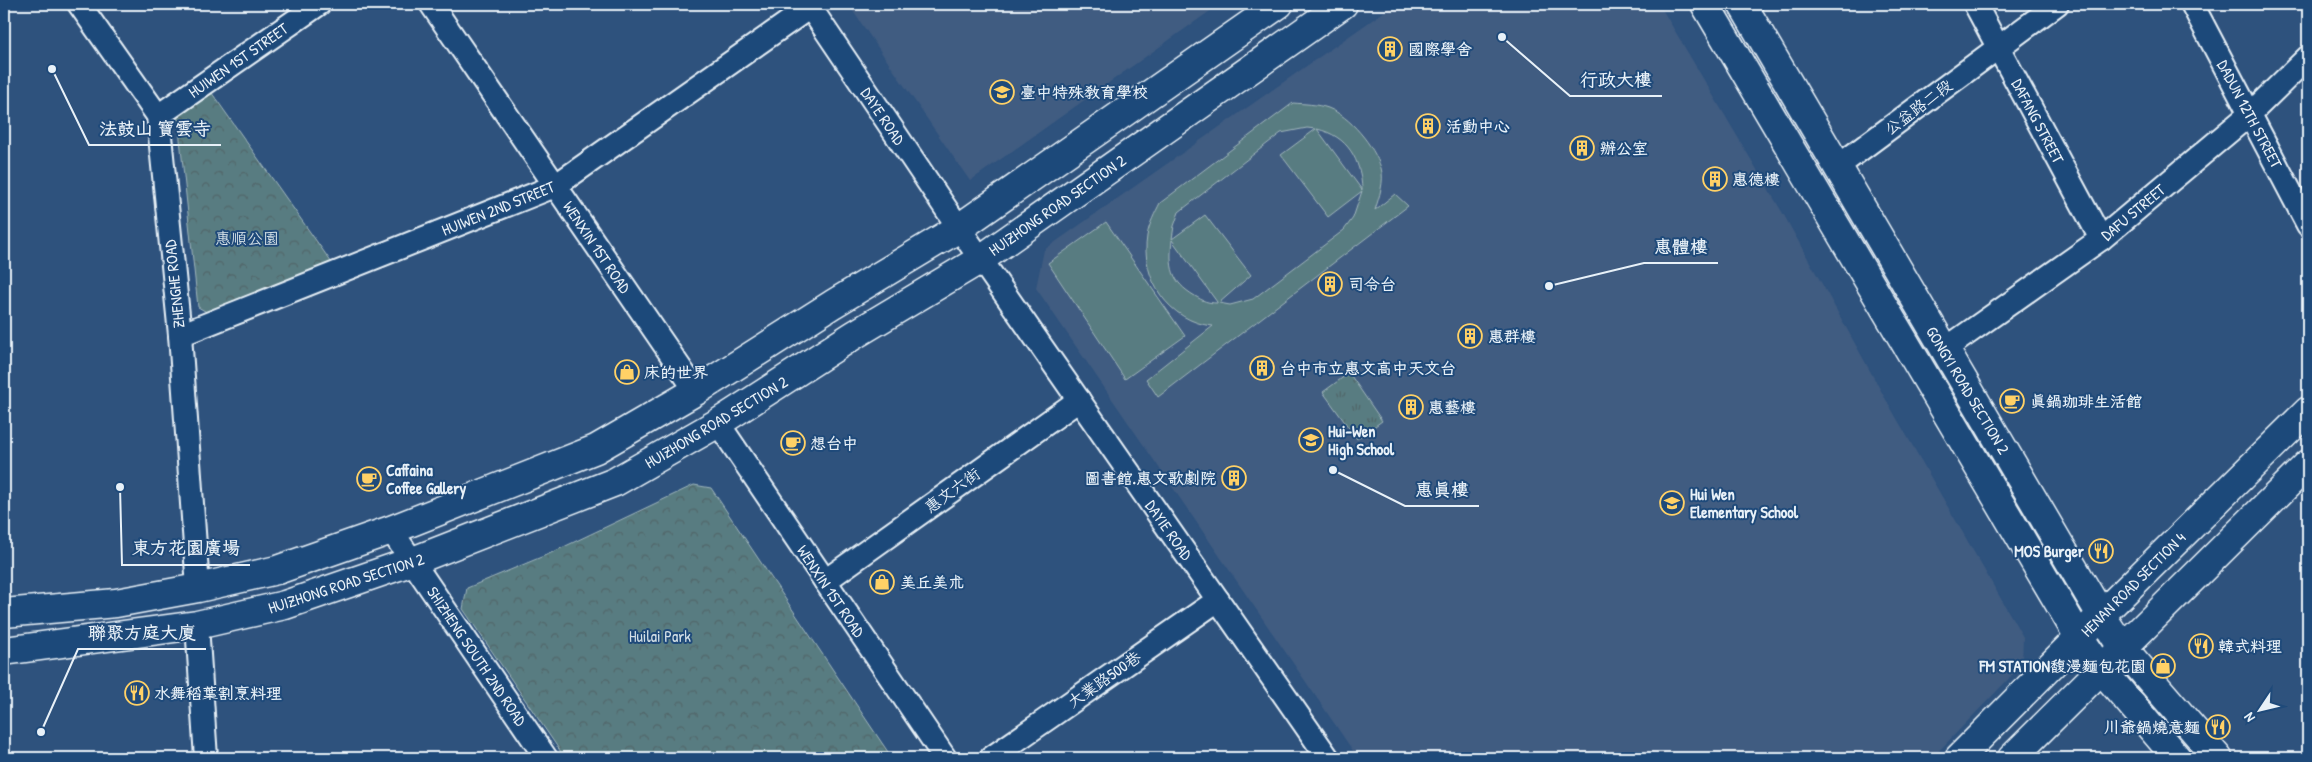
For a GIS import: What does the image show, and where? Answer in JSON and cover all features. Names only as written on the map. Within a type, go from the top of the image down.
[{"type":"street","name":"ZHENGHE ROAD","points":[[79,4],[158,116],[180,335],[198,588]]},
{"type":"street","name":"HUIWEN 1ST STREET","points":[[158,116],[319,4]]},
{"type":"street","name":"WENXIN 1ST ROAD","points":[[431,4],[696,391]]},
{"type":"street","points":[[4,613],[116,603],[198,588],[277,570],[391,530],[596,449],[696,391],[833,304],[959,228],[1279,4]]},
{"type":"street","name":"HUIZHONG ROAD SECTION 2","points":[[4,651],[197,625],[286,605],[413,561],[615,482],[718,423],[854,335],[981,259],[1344,4]]},
{"type":"street","name":"GONGYI ROAD SECTION 2","points":[[1705,4],[2079,637],[2101,669],[2177,758]]},
{"type":"street","name":"GONGYI ROAD SECTION 2","points":[[1742,4],[2101,615],[2122,647],[2218,758]]},
{"type":"street","name":"DAFANG STREET","points":[[1975,4],[2101,239]]},
{"type":"street","name":"公益路二段","points":[[1837,167],[2057,4]]},
{"type":"street","name":"DADUN 12TH STREET","points":[[2192,4],[2308,225]]},
{"type":"street","name":"HUIWEN 2ND STREET","points":[[180,335],[555,186],[809,5]]},
{"type":"street","name":"DAYE ROAD","points":[[809,5],[959,228]]},
{"type":"street","name":"DAFU STREET","points":[[1944,350],[2101,239],[2250,114],[2308,57]]},
{"type":"street","name":"DAYIE ROAD","points":[[959,228],[1328,758]]},
{"type":"street","name":"惠文六街","points":[[825,581],[1079,400]]},
{"type":"street","name":"HENAN ROAD SECTION 4","points":[[1959,758],[2308,411]]},
{"type":"street","name":"WENXIN 1ST ROAD","points":[[718,423],[945,758]]},
{"type":"street","points":[[2012,758],[2308,464]]},
{"type":"street","name":"SHIZHENG SOUTH 2ND ROAD","points":[[391,530],[541,756]]},
{"type":"street","name":"大業路500巷","points":[[991,758],[1218,600]]},
{"type":"street","points":[[197,625],[206,758]]},
{"type":"shaded area","name":"臺中特殊教育學校","points":[[848,4],[1220,4],[970,181]]},
{"type":"shaded area","points":[[1395,4],[1659,4],[1785,217],[1885,398],[2023,637],[2022,665],[1932,758],[1358,758],[1036,288],[1044,250]]},
{"type":"green space","name":"惠順公園","points":[[209,89],[334,266],[210,314],[198,307],[177,111]]},
{"type":"green space","points":[[1293,103],[1310,104],[1336,112],[1353,125],[1367,141],[1378,159],[1382,173],[1381,189],[1375,210],[1395,194],[1408,206],[1158,397],[1146,379],[1213,326],[1197,323],[1183,316],[1171,307],[1153,282],[1146,252],[1147,236],[1160,203]],"holes":[[[1307,128],[1316,129],[1281,155],[1328,217],[1362,191],[1353,218],[1344,230],[1253,299],[1230,305],[1219,303],[1251,275],[1205,215],[1172,239],[1179,212],[1281,133]],[[1317,129],[1337,137],[1351,151],[1359,169],[1362,190]],[[1172,240],[1217,303],[1208,302],[1187,291],[1173,273],[1171,258]]]},
{"type":"green space","points":[[1106,222],[1185,336],[1125,379],[1048,263]]},
{"type":"green space","points":[[1349,373],[1382,421],[1357,439],[1323,392]]},
{"type":"green space","name":"Huilai Park","points":[[694,485],[711,488],[892,758],[565,758],[463,609],[467,588],[551,553]]},
{"type":"place","name":"行政大樓","points":[[1502,37]]},
{"type":"place","name":"國際學舍","points":[[1390,49]]},
{"type":"place","name":"法鼓山 寶雲寺","points":[[52,69]]},
{"type":"place","name":"臺中特殊教育學校","points":[[1002,92]]},
{"type":"place","name":"活動中心","points":[[1428,126]]},
{"type":"place","name":"辦公室","points":[[1582,148]]},
{"type":"place","name":"惠德樓","points":[[1715,179]]},
{"type":"place","name":"司令台","points":[[1330,284]]},
{"type":"place","name":"惠體樓","points":[[1549,286]]},
{"type":"place","name":"惠群樓","points":[[1470,336]]},
{"type":"place","name":"台中市立惠文高中天文台","points":[[1262,368]]},
{"type":"place","name":"床的世界","points":[[627,372]]},
{"type":"place","name":"真鍋珈琲生活館","points":[[2012,401]]},
{"type":"place","name":"惠藝樓","points":[[1411,407]]},
{"type":"place","name":"Hui-Wen High School","points":[[1311,440]]},
{"type":"place","name":"想台中","points":[[793,443]]},
{"type":"place","name":"惠真樓","points":[[1333,470]]},
{"type":"place","name":"圖書館.惠文歌劇院","points":[[1234,478]]},
{"type":"place","name":"Caffaina Coffee Gallery","points":[[369,479]]},
{"type":"place","name":"東方花園廣場","points":[[120,487]]},
{"type":"place","name":"Hui Wen Elementary School","points":[[1672,503]]},
{"type":"place","name":"MOS Burger","points":[[2101,551]]},
{"type":"place","name":"美丘美朮","points":[[882,582]]},
{"type":"place","name":"韓式料理","points":[[2201,646]]},
{"type":"place","name":"FM STATION馥漫麵包花園","points":[[2163,666]]},
{"type":"place","name":"水舞稻葉割烹料理","points":[[137,693]]},
{"type":"place","name":"川爺鍋燒意麵","points":[[2218,727]]},
{"type":"place","name":"聯聚方庭大廈","points":[[41,732]]}]
